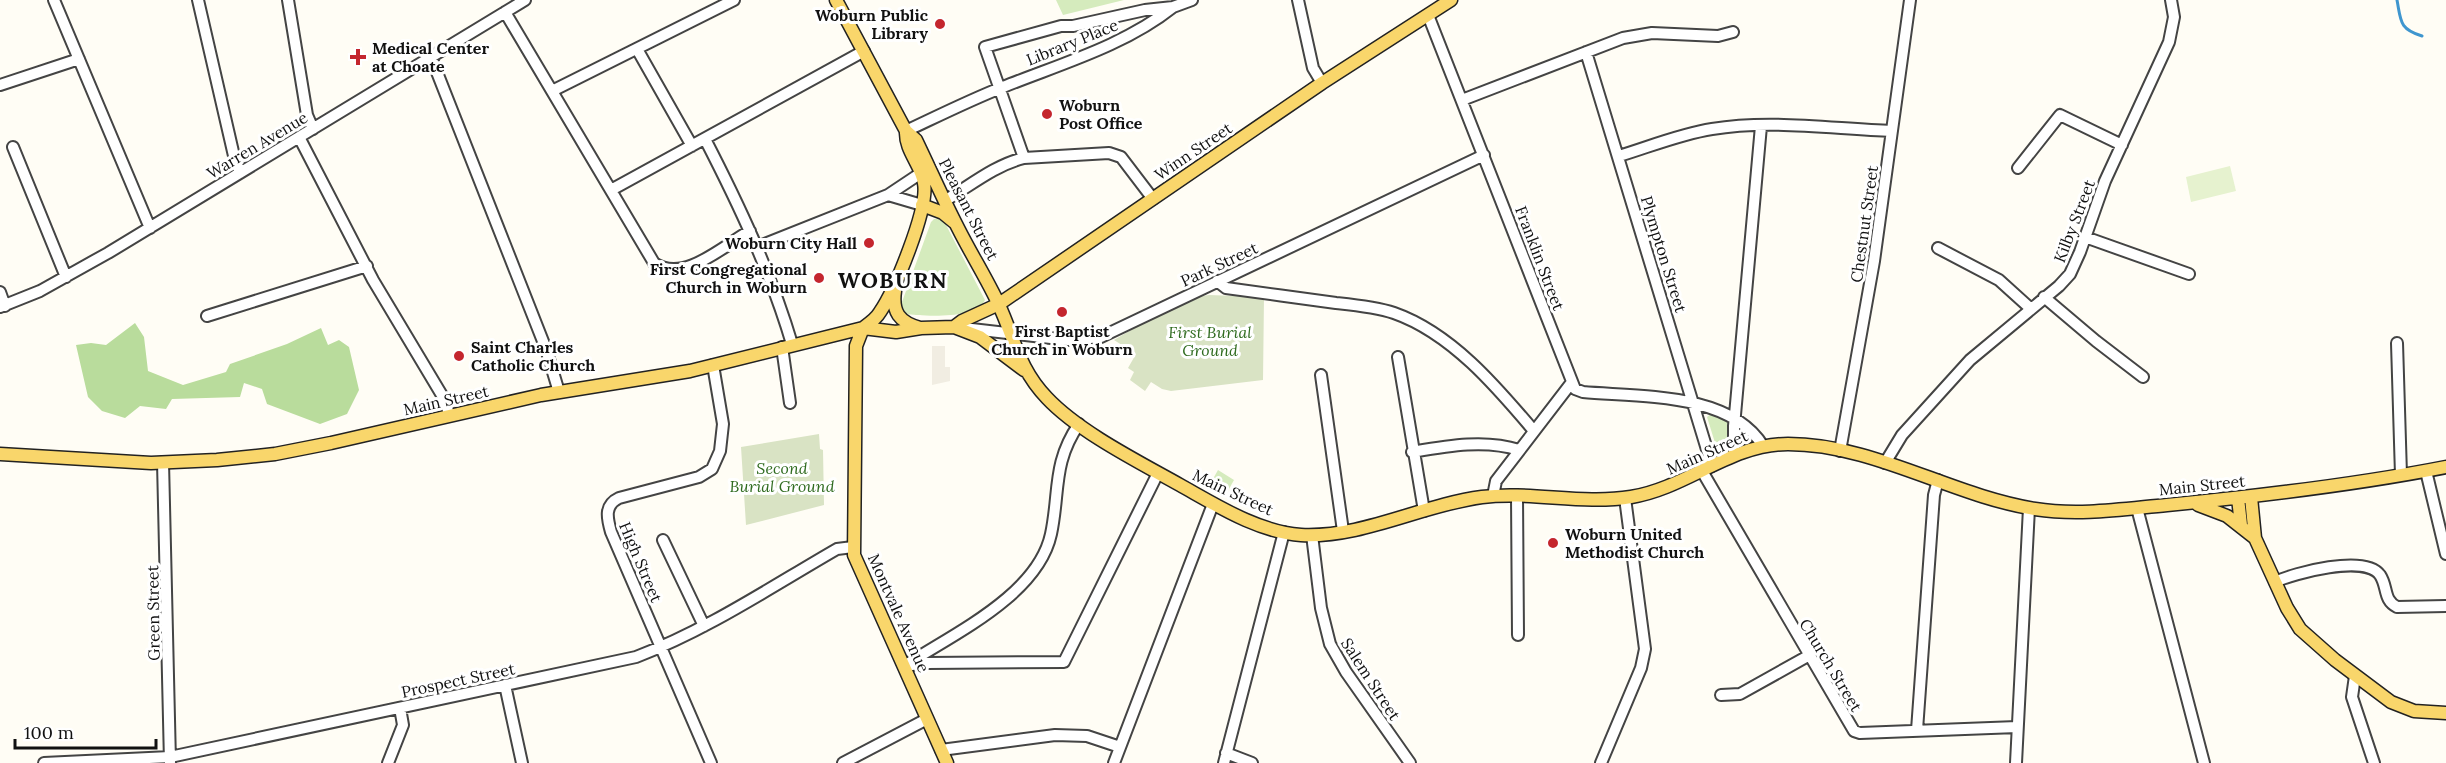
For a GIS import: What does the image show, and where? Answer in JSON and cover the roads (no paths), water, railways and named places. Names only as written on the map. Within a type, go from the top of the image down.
[{"type":"main road","name":"Pleasant Street","points":[[836,0],[906,131],[907,144],[925,186],[922,205],[896,284]]},
{"type":"main road","name":"Winn Street","points":[[954,327],[999,304],[1322,83],[1451,0]]},
{"type":"main road","name":"Pleasant Street","points":[[906,131],[914,136],[955,222],[999,304]]},
{"type":"main road","points":[[922,205],[943,213],[955,222]]},
{"type":"main road","points":[[864,327],[877,316],[896,284]]},
{"type":"main road","points":[[896,284],[893,303],[897,315],[904,321],[921,328]]},
{"type":"main road","name":"Main Street","points":[[999,304],[1025,371]]},
{"type":"main road","name":"Main Street","points":[[0,454],[164,462],[275,454],[559,392],[663,376],[864,327],[887,332],[954,327],[980,337],[1025,371],[1050,401],[1078,424],[1213,504],[1252,522],[1284,532],[1312,535],[1343,531],[1460,501],[1493,496],[1625,498],[1659,490],[1734,455],[1763,446],[1795,444],[1840,451],[1885,463],[2029,508],[2078,513],[2251,497],[2446,467]]},
{"type":"main road","name":"Montvale Avenue","points":[[864,327],[856,346],[853,547],[864,578],[947,763]]},
{"type":"main road","points":[[2251,497],[2256,538],[2275,582],[2300,628],[2355,676],[2402,708],[2423,713],[2446,713]]},
{"type":"main road","points":[[2238,498],[2241,525]]},
{"type":"main road","points":[[2186,503],[2210,508],[2241,525],[2256,538]]},
{"type":"street","points":[[54,0],[150,228]]},
{"type":"street","points":[[198,0],[240,173]]},
{"type":"street","points":[[288,0],[308,115],[313,129]]},
{"type":"street","name":"Warren Avenue","points":[[2,307],[30,296],[66,277],[150,228],[525,0]]},
{"type":"street","points":[[552,91],[734,0]]},
{"type":"street","points":[[1173,7],[1192,0]]},
{"type":"street","points":[[1298,0],[1313,69],[1322,83]]},
{"type":"street","name":"Chestnut Street","points":[[1840,451],[1871,283],[1910,0]]},
{"type":"street","name":"Kilby Street","points":[[1885,463],[1902,435],[1988,342],[2070,274],[2102,191],[2169,42],[2174,17],[2171,0]]},
{"type":"street","name":"Library Place","points":[[999,88],[985,47],[1061,26],[1072,26],[1145,10],[1173,7]]},
{"type":"street","name":"Library Place","points":[[906,131],[999,88],[1114,42],[1152,24],[1173,7]]},
{"type":"street","points":[[505,12],[654,263],[664,268],[681,268],[698,263],[750,231]]},
{"type":"street","name":"Franklin Street","points":[[1428,15],[1572,382]]},
{"type":"street","points":[[1462,100],[1623,38],[1647,33],[1718,36],[1733,32]]},
{"type":"street","points":[[638,49],[692,146]]},
{"type":"street","points":[[610,190],[864,51]]},
{"type":"street","name":"Plympton Street","points":[[1586,52],[1693,405],[1707,469]]},
{"type":"street","points":[[431,57],[543,339],[559,392]]},
{"type":"street","points":[[0,85],[79,59]]},
{"type":"street","points":[[999,88],[1024,158]]},
{"type":"street","points":[[2018,168],[2060,115],[2122,145]]},
{"type":"street","points":[[1734,455],[1735,418],[1761,126]]},
{"type":"street","points":[[1619,156],[1712,129],[1761,126],[1892,131]]},
{"type":"street","points":[[299,137],[367,266],[446,403],[449,416]]},
{"type":"street","points":[[705,139],[756,247],[787,346],[790,403]]},
{"type":"street","points":[[14,147],[66,277]]},
{"type":"street","points":[[946,200],[1004,165],[1024,158],[1116,154],[1153,199]]},
{"type":"street","name":"Park Street","points":[[954,327],[1068,340],[1101,337],[1484,155]]},
{"type":"street","points":[[756,247],[888,195],[921,173]]},
{"type":"street","points":[[888,195],[922,205]]},
{"type":"street","points":[[2085,237],[2189,274]]},
{"type":"street","points":[[1938,248],[1999,280],[2030,308]]},
{"type":"street","points":[[207,316],[367,266]]},
{"type":"street","points":[[1217,281],[1226,288],[1360,306],[1408,319],[1431,332],[1473,366],[1504,396],[1534,431]]},
{"type":"street","points":[[0,292],[2,307]]},
{"type":"street","points":[[2044,297],[2143,377]]},
{"type":"street","points":[[2397,343],[2401,475]]},
{"type":"street","points":[[1398,357],[1412,452],[1424,511]]},
{"type":"street","name":"High Street","points":[[711,763],[607,519],[611,504],[619,498],[699,477],[712,469],[720,451],[723,424],[713,365]]},
{"type":"street","points":[[1321,375],[1343,531]]},
{"type":"street","points":[[1493,496],[1496,481],[1572,382],[1575,388],[1583,392],[1642,397],[1724,412],[1752,431],[1763,446]]},
{"type":"street","points":[[904,666],[1021,587],[1043,555],[1051,537],[1056,483],[1062,458],[1078,424]]},
{"type":"street","points":[[1412,452],[1470,445],[1502,446],[1519,450]]},
{"type":"street","name":"Green Street","points":[[164,462],[170,760]]},
{"type":"street","name":"Church Street","points":[[1707,469],[1808,656],[1855,732],[2018,727]]},
{"type":"street","points":[[2426,471],[2446,554]]},
{"type":"street","points":[[904,666],[927,663],[1059,664],[1065,661],[1158,472]]},
{"type":"street","points":[[1917,730],[1934,495],[1938,480]]},
{"type":"street","points":[[1517,496],[1518,635]]},
{"type":"street","points":[[1601,763],[1645,653],[1625,498]]},
{"type":"street","points":[[1114,763],[1213,504]]},
{"type":"street","points":[[2016,763],[2029,508]]},
{"type":"street","points":[[2137,508],[2204,763]]},
{"type":"street","points":[[1252,763],[1225,758],[1284,532]]},
{"type":"street","name":"Salem Street","points":[[1312,535],[1321,608],[1330,644],[1346,672],[1410,763]]},
{"type":"street","points":[[663,540],[704,626]]},
{"type":"street","name":"Prospect Street","points":[[44,763],[170,760],[636,657],[661,648],[704,626],[837,549],[853,547]]},
{"type":"street","points":[[2275,582],[2290,576],[2350,565],[2376,571],[2381,578],[2388,600],[2397,607],[2446,606]]},
{"type":"street","points":[[1721,695],[1740,694],[1808,656]]},
{"type":"street","points":[[2355,676],[2352,697],[2374,763]]},
{"type":"street","points":[[505,685],[522,763]]},
{"type":"street","points":[[388,763],[403,723],[400,708]]},
{"type":"street","points":[[843,763],[927,719]]},
{"type":"street","points":[[941,750],[1055,735],[1087,736],[1120,747]]},
{"type":"waterway","points":[[2397,0],[2402,23],[2409,30],[2422,36]]},
{"type":"place","name":"Woburn Public Library","points":[[940,24]]},
{"type":"place","name":"Medical Center at Choate","points":[[358,57]]},
{"type":"place","name":"Woburn Post Office","points":[[1047,114]]},
{"type":"place","name":"Woburn City Hall","points":[[869,243]]},
{"type":"place","name":"First Congregational Church in Woburn","points":[[819,278]]},
{"type":"place","name":"First Baptist Church in Woburn","points":[[1062,312]]},
{"type":"place","name":"Saint Charles Catholic Church","points":[[459,356]]},
{"type":"place","name":"Woburn United Methodist Church","points":[[1553,543]]},
{"type":"district","name":"WOBURN","points":[[893,280]]},
{"type":"park label","name":"First Burial Ground","points":[[1210,341]]},
{"type":"park label","name":"Second Burial Ground","points":[[782,477]]}]
